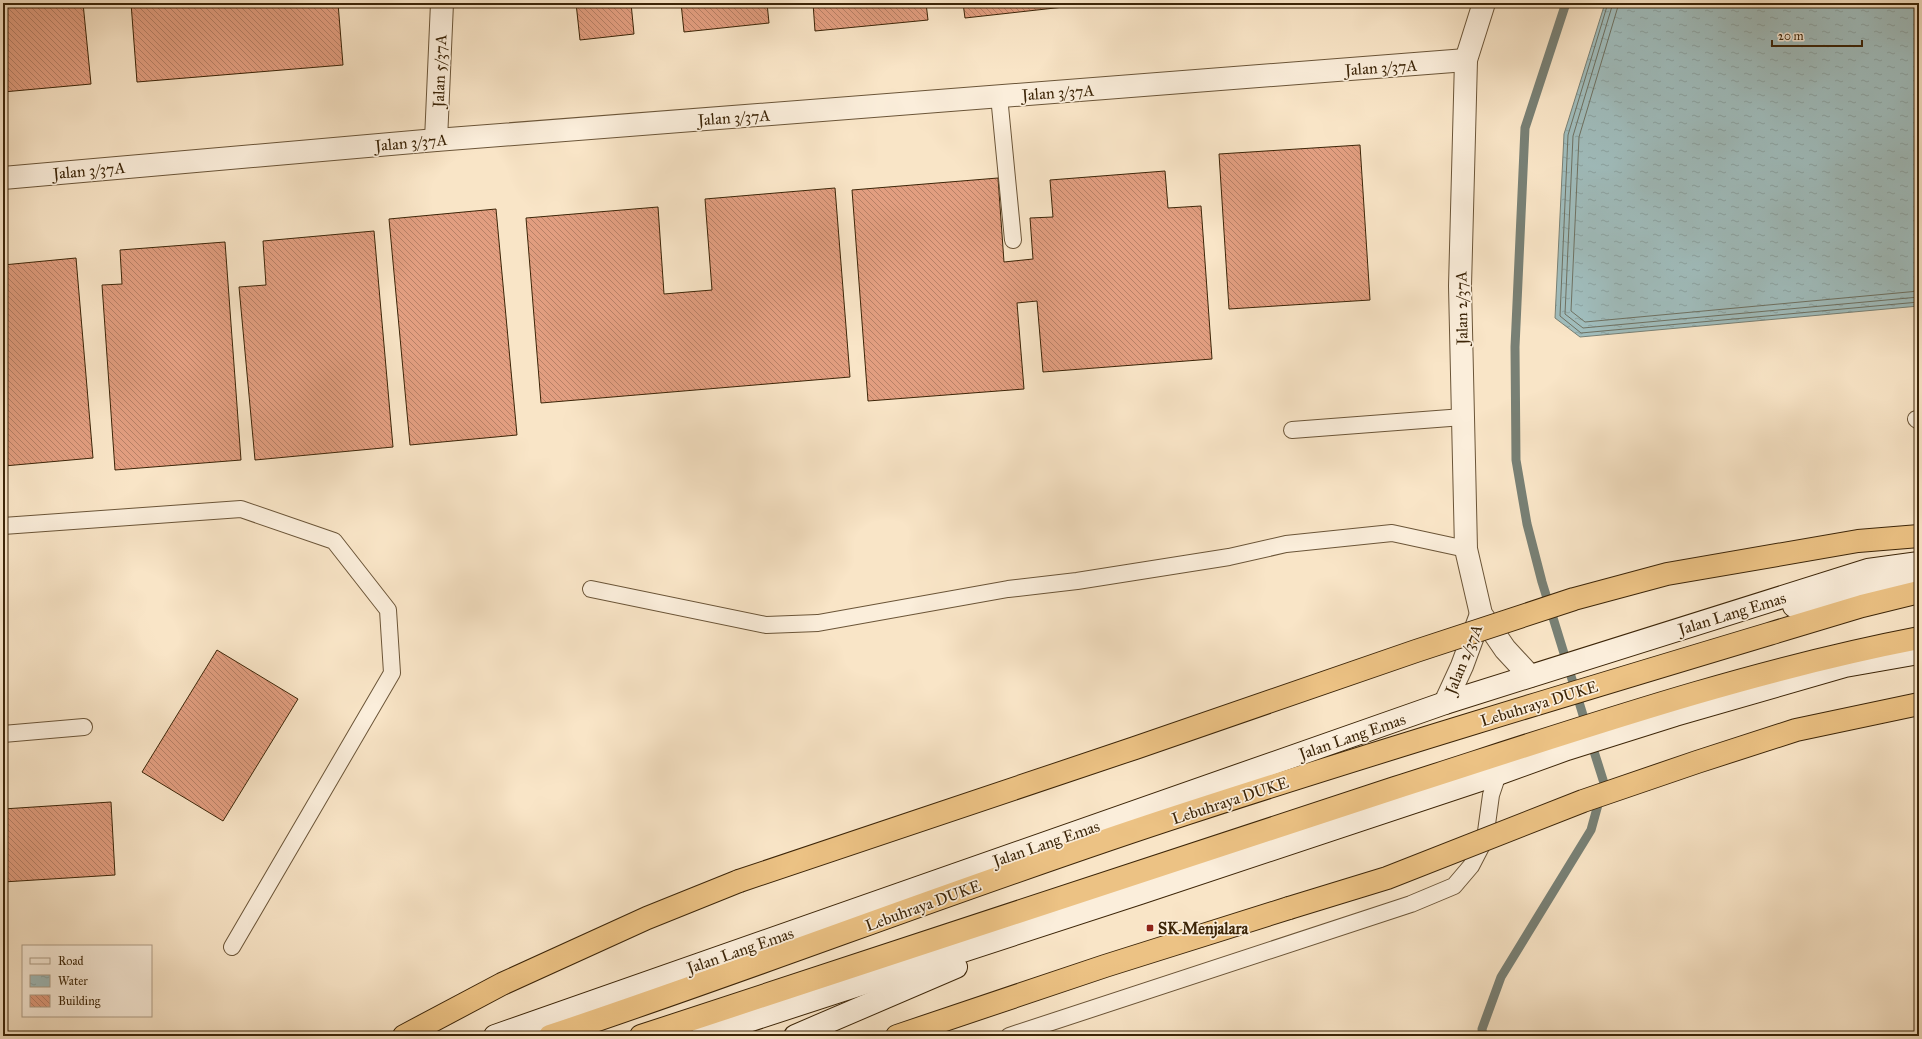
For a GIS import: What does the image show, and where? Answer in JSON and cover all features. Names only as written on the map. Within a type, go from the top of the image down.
[{"type":"highway","points":[[404,1036],[502,984],[647,918],[739,881],[1135,748],[1416,651],[1574,599],[1667,574],[1858,542],[1919,536]]},
{"type":"highway","name":"Lebuhraya DUKE","points":[[550,1036],[653,1002],[1182,815],[1432,736],[1862,606],[1919,592]]},
{"type":"highway","name":"Lebuhraya DUKE","points":[[641,1036],[1104,882],[1601,722],[1776,671],[1919,638]]},
{"type":"highway","points":[[897,1036],[1105,966],[1387,878],[1583,801],[1697,762],[1796,730],[1919,704]]},
{"type":"main road","name":"Jalan 5/37A","points":[[436,140],[442,3]]},
{"type":"main road","name":"Jalan 2/37A","points":[[1484,3],[1466,60],[1460,286],[1466,549],[1481,614],[1506,649],[1539,673]]},
{"type":"main road","name":"Jalan 3/37A","points":[[3,178],[436,140],[1466,60]]},
{"type":"main road","name":"Jalan Lang Emas","points":[[494,1036],[1445,703],[1868,570],[1919,563]]},
{"type":"main road","points":[[1695,625],[1919,582]]},
{"type":"main road","name":"Jalan 2/37A","points":[[1445,703],[1471,644],[1481,614]]},
{"type":"main road","points":[[702,1036],[1498,774],[1567,749],[1676,715],[1845,666],[1919,653]]},
{"type":"main road","points":[[795,1036],[1088,910]]},
{"type":"lane","points":[[999,96],[1013,240]]},
{"type":"lane","points":[[1292,430],[1463,417]]},
{"type":"lane","points":[[3,526],[241,509],[334,541],[388,610],[392,673],[232,947]]},
{"type":"lane","points":[[591,590],[766,625],[818,623],[1008,589],[1077,581],[1229,557],[1286,544],[1392,533],[1466,549]]},
{"type":"lane","points":[[3,734],[84,727]]},
{"type":"lane","points":[[1009,1036],[1411,904],[1454,886],[1470,866],[1485,839],[1490,795],[1498,774]]},
{"type":"water","points":[[1605,3],[1919,3],[1919,306],[1580,337],[1555,318],[1564,134]]},
{"type":"building","points":[[3,3],[83,3],[91,84],[3,92]]},
{"type":"building","points":[[131,3],[338,3],[343,65],[137,82]]},
{"type":"building","points":[[576,3],[631,3],[634,34],[580,40]]},
{"type":"building","points":[[681,3],[767,3],[769,23],[684,32]]},
{"type":"building","points":[[813,3],[926,3],[928,20],[815,31]]},
{"type":"building","points":[[963,3],[1082,3],[1082,5],[965,18]]},
{"type":"building","points":[[1110,3],[1156,3],[1110,7]]},
{"type":"building","points":[[1360,145],[1370,300],[1229,309],[1219,154]]},
{"type":"building","points":[[1165,171],[1168,208],[1201,206],[1212,359],[1043,372],[1037,301],[1017,303],[1024,389],[868,401],[852,190],[998,178],[1004,262],[1033,259],[1030,218],[1053,217],[1050,180]]},
{"type":"building","points":[[835,188],[850,377],[541,403],[526,218],[658,207],[664,294],[712,290],[705,199]]},
{"type":"building","points":[[496,209],[517,435],[410,445],[389,219]]},
{"type":"building","points":[[374,231],[393,447],[255,460],[239,287],[266,285],[263,241]]},
{"type":"building","points":[[225,242],[241,460],[115,470],[102,285],[122,284],[120,250]]},
{"type":"building","points":[[76,258],[93,458],[4,466],[3,265]]},
{"type":"building","points":[[217,650],[298,699],[223,821],[142,772]]},
{"type":"building","points":[[111,802],[115,875],[3,882],[3,809]]},
{"type":"waterway","points":[[1566,3],[1525,128],[1515,347],[1516,460],[1527,524],[1542,582],[1587,728]]},
{"type":"waterway","points":[[1483,1036],[1482,1029],[1501,977],[1591,830],[1604,783],[1591,742]]},
{"type":"place","name":"SK Menjalara","points":[[1150,928]]}]
